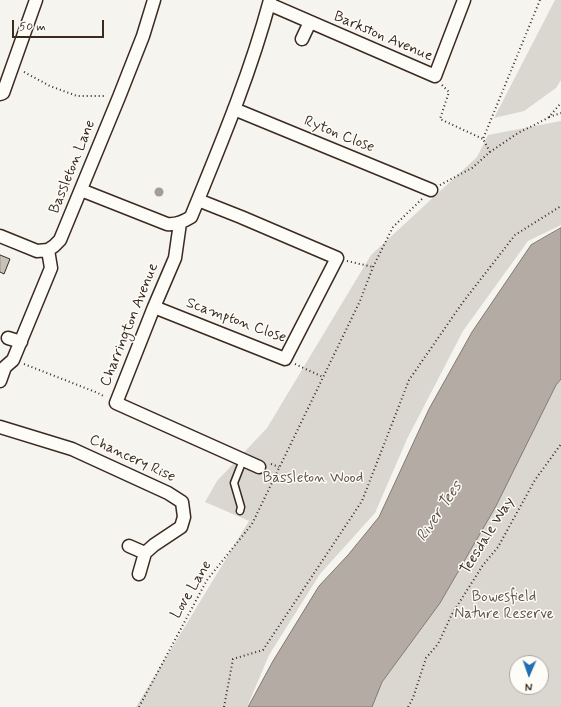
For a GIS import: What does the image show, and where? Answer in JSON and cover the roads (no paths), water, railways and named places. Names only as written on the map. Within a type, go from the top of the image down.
[{"type":"street","points":[[0,94],[3,93],[36,0]]},
{"type":"street","name":"Bassleton Lane","points":[[48,250],[60,240],[143,36],[154,0]]},
{"type":"street","name":"Barkston Avenue","points":[[269,2],[296,16],[434,76],[464,0]]},
{"type":"street","points":[[80,190],[166,224],[172,225],[180,223],[191,217],[234,109],[252,59],[269,2]]},
{"type":"street","name":"Barkston Avenue","points":[[302,39],[310,22]]},
{"type":"street","name":"Ryton Close","points":[[234,109],[431,190]]},
{"type":"street","name":"Scampton Close","points":[[154,307],[285,359],[337,258],[198,200]]},
{"type":"street","name":"Charrington Avenue","points":[[180,223],[176,258],[154,307],[116,403],[259,467]]},
{"type":"street","points":[[0,236],[37,251],[48,250],[51,268],[21,342],[0,381]]},
{"type":"street","points":[[8,338],[21,342]]},
{"type":"street","name":"Chancery Rise","points":[[0,427],[72,449],[168,493],[182,502],[184,517],[180,527],[145,553]]},
{"type":"street","points":[[129,546],[145,553],[139,574]]},
{"type":"lane","points":[[240,511],[241,507],[234,484],[243,460]]},
{"type":"water","name":"River Tees","points":[[561,228],[561,379],[556,385],[496,506],[440,603],[382,682],[372,707],[248,707],[273,661],[319,586],[348,555],[379,517],[429,409],[472,332],[531,245]]},
{"type":"park label","name":"Bassleton Wood","points":[[313,479]]},
{"type":"park label","name":"Bowesfield Nature Reserve","points":[[504,606]]}]
